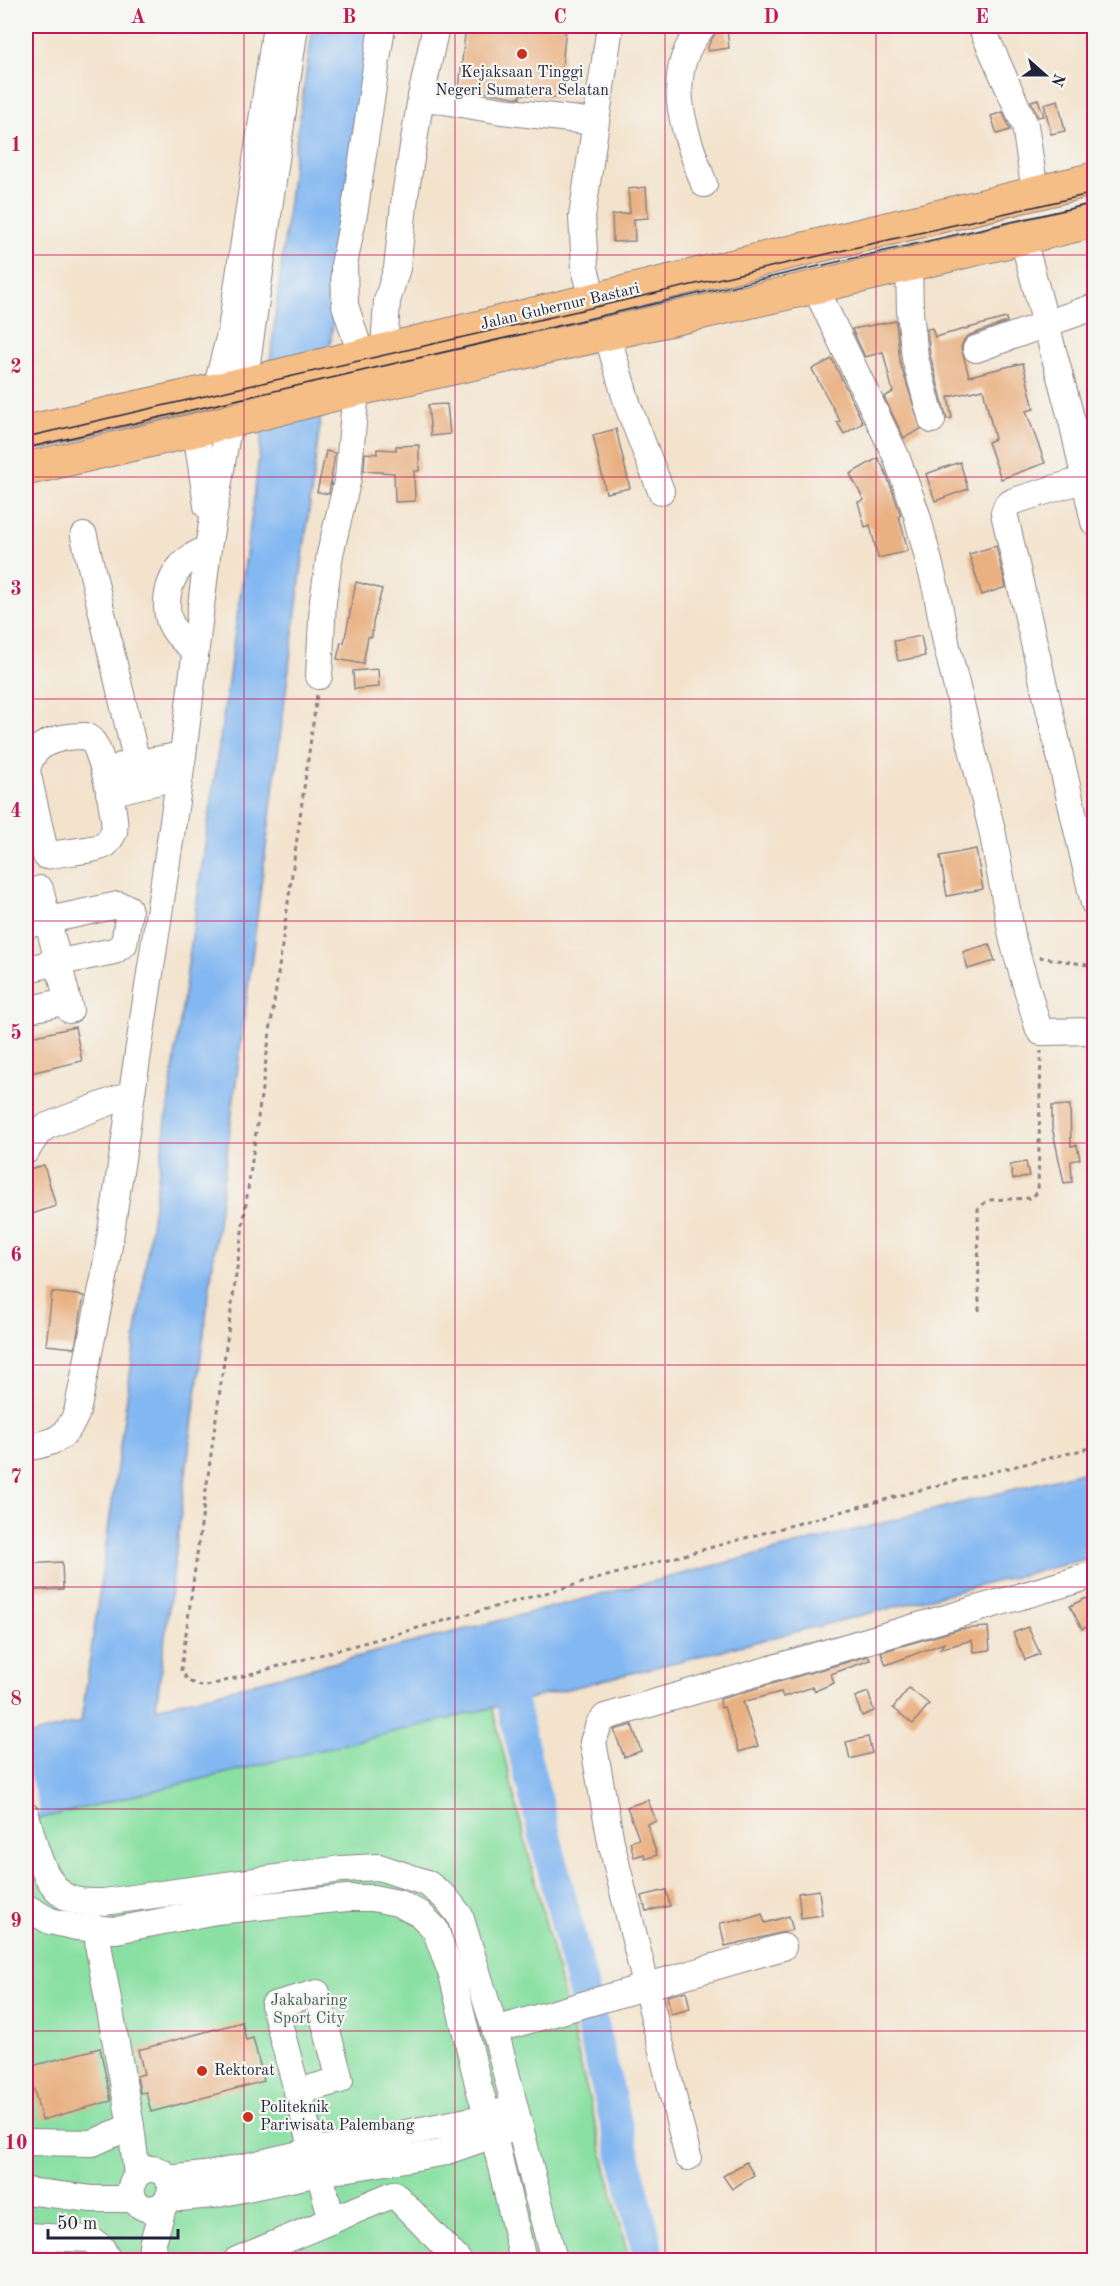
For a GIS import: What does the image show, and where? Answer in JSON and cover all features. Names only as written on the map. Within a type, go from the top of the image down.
[{"type":"highway","name":"Jalan Gubernur Bastari","points":[[26,432],[242,384],[1095,179]]},
{"type":"highway","points":[[26,469],[196,430],[344,392],[815,287],[1095,221]]},
{"type":"street","points":[[242,384],[231,330],[276,26]]},
{"type":"street","points":[[242,384],[295,26]]},
{"type":"street","points":[[361,355],[345,305],[344,265],[355,208],[382,26]]},
{"type":"street","points":[[361,355],[387,301],[397,268],[405,196],[421,97],[436,26]]},
{"type":"street","points":[[593,300],[585,268],[582,217],[610,26]]},
{"type":"street","points":[[703,26],[689,44],[683,62],[678,98],[681,117],[704,184]]},
{"type":"street","points":[[981,26],[1023,119],[1035,192]]},
{"type":"street","points":[[421,97],[502,111],[595,122]]},
{"type":"street","points":[[1023,239],[1095,522]]},
{"type":"street","points":[[909,265],[910,312],[915,358],[932,420]]},
{"type":"street","points":[[815,287],[896,456],[917,515],[992,830],[1017,955],[1041,1032],[1095,1031]]},
{"type":"street","points":[[976,349],[1095,307]]},
{"type":"street","points":[[607,334],[628,406],[661,491]]},
{"type":"street","points":[[320,676],[325,589],[330,554],[348,478],[344,392]]},
{"type":"street","points":[[26,1448],[55,1441],[66,1434],[77,1412],[104,1278],[130,1094],[182,766],[210,539],[229,421]]},
{"type":"street","points":[[196,430],[210,539]]},
{"type":"street","points":[[1085,479],[1014,501],[1007,505],[1004,513],[1095,903]]},
{"type":"street","points":[[84,536],[137,763]]},
{"type":"street","points":[[195,651],[177,634],[169,620],[166,604],[171,584],[180,566],[210,539]]},
{"type":"street","points":[[26,1010],[68,1006],[58,962],[36,923],[33,870],[38,859],[46,855],[98,848],[104,845],[114,832],[114,819],[97,748],[92,740],[85,736],[62,737],[38,747],[27,758],[27,771],[46,855]]},
{"type":"street","points":[[106,781],[137,763],[182,766]]},
{"type":"street","points":[[106,781],[182,766]]},
{"type":"street","points":[[26,969],[120,948],[126,938],[129,912],[128,908],[118,905],[36,923]]},
{"type":"street","points":[[26,1151],[38,1133],[47,1126],[130,1094]]},
{"type":"street","points":[[688,2157],[612,1842],[593,1742],[598,1724],[605,1717],[1095,1575]]},
{"type":"street","points":[[28,1823],[51,1882],[64,1896],[84,1902],[104,1902],[341,1869],[379,1867],[428,1882],[446,1898],[459,1916],[495,2030],[554,2260]]},
{"type":"street","points":[[26,1907],[50,1921],[77,1927],[116,1930],[216,1911],[347,1898],[374,1898],[398,1903],[420,1914],[435,1929],[453,1978],[478,2088],[491,2126],[523,2260]]},
{"type":"street","points":[[97,1928],[131,2126],[134,2191],[152,2253]]},
{"type":"street","points":[[495,2030],[783,1947]]},
{"type":"street","points":[[297,2092],[332,2220]]},
{"type":"street","points":[[134,2191],[150,2209],[166,2189],[213,2174],[316,2162],[441,2153],[491,2126],[517,2116]]},
{"type":"street","points":[[26,2142],[93,2143],[131,2126]]},
{"type":"street","points":[[131,2126],[166,2189],[152,2253]]},
{"type":"street","points":[[134,2191],[143,2170],[150,2169],[166,2189]]},
{"type":"street","points":[[26,2191],[92,2199],[134,2191]]},
{"type":"street","points":[[237,2260],[394,2194],[458,2260]]},
{"type":"street","points":[[26,2236],[90,2239],[100,2247],[108,2260]]},
{"type":"path","points":[[320,676],[181,1669],[188,1681],[204,1687],[932,1487],[1095,1447]]},
{"type":"path","points":[[1017,955],[1095,966]]},
{"type":"path","points":[[979,1311],[978,1209],[988,1200],[1031,1198],[1038,1192],[1042,1056],[1040,1045]]},
{"type":"green space","name":"Jakabaring Sport City","points":[[492,1707],[629,2260],[26,2260],[26,1822]]},
{"type":"water","points":[[313,26],[373,26],[156,1708],[1094,1469],[1094,1557],[26,1822],[26,1736],[81,1722],[254,498],[295,149]]},
{"type":"pier","points":[[26,1760],[40,1812],[26,1816]]},
{"type":"building","points":[[466,26],[566,26],[559,98],[520,94],[520,98],[459,88]]},
{"type":"building","points":[[727,29],[729,48],[708,51],[708,46],[717,30]]},
{"type":"building","points":[[1038,99],[1044,116],[1038,117],[1031,101]]},
{"type":"building","points":[[1058,100],[1065,131],[1051,134],[1044,104]]},
{"type":"building","points":[[1003,112],[1010,130],[997,134],[991,116]]},
{"type":"building","points":[[646,187],[648,218],[634,219],[635,241],[613,242],[612,215],[630,213],[628,189]]},
{"type":"building","points":[[1006,318],[1007,322],[970,335],[961,347],[969,376],[1023,363],[1034,409],[1026,411],[1045,463],[1001,479],[988,442],[995,439],[983,389],[948,397],[952,418],[947,419],[930,355],[927,329],[932,328],[935,337]]},
{"type":"building","points":[[896,321],[900,362],[921,429],[904,438],[884,397],[893,392],[883,352],[865,357],[852,329]]},
{"type":"building","points":[[832,359],[863,423],[844,434],[837,422],[840,421],[812,369]]},
{"type":"building","points":[[447,404],[450,434],[431,436],[428,405]]},
{"type":"building","points":[[616,429],[630,488],[606,493],[593,435]]},
{"type":"building","points":[[419,445],[419,471],[414,471],[415,501],[395,502],[394,473],[364,471],[365,453],[377,454],[377,449],[396,450],[396,446]]},
{"type":"building","points":[[326,451],[335,453],[329,494],[317,492]]},
{"type":"building","points":[[878,458],[901,515],[899,516],[908,551],[878,558],[870,525],[865,527],[858,502],[864,500],[850,474]]},
{"type":"building","points":[[960,462],[968,489],[935,501],[926,474]]},
{"type":"building","points":[[996,546],[1006,587],[982,595],[969,554]]},
{"type":"building","points":[[356,582],[382,589],[373,623],[372,637],[368,637],[363,664],[337,659],[341,642],[344,643]]},
{"type":"building","points":[[921,636],[925,656],[898,661],[894,641]]},
{"type":"building","points":[[378,669],[379,687],[354,689],[353,671]]},
{"type":"building","points":[[976,849],[983,889],[947,896],[940,856]]},
{"type":"building","points":[[989,944],[995,961],[968,969],[963,952]]},
{"type":"building","points":[[75,1027],[82,1061],[26,1074],[26,1038]]},
{"type":"building","points":[[1070,1105],[1071,1146],[1077,1145],[1080,1159],[1071,1161],[1072,1182],[1064,1183],[1052,1127],[1052,1106]]},
{"type":"building","points":[[1026,1162],[1029,1176],[1013,1179],[1010,1165]]},
{"type":"building","points":[[44,1165],[56,1206],[26,1216],[26,1170]]},
{"type":"building","points":[[52,1292],[84,1296],[75,1348],[46,1345]]},
{"type":"building","points":[[62,1562],[63,1589],[27,1591],[26,1564]]},
{"type":"building","points":[[1086,1598],[1095,1614],[1095,1623],[1082,1629],[1070,1606]]},
{"type":"building","points":[[988,1627],[990,1650],[974,1652],[972,1640],[940,1649],[944,1643],[886,1665],[881,1652],[960,1629]]},
{"type":"building","points":[[1028,1627],[1040,1654],[1025,1660],[1013,1633]]},
{"type":"building","points":[[868,1656],[870,1660],[831,1674],[834,1683],[815,1691],[813,1687],[783,1697],[781,1692],[743,1702],[758,1746],[739,1752],[724,1707],[721,1708],[720,1699]]},
{"type":"building","points":[[909,1688],[929,1704],[913,1724],[893,1708]]},
{"type":"building","points":[[868,1692],[874,1711],[862,1716],[855,1697]]},
{"type":"building","points":[[632,1725],[641,1751],[624,1757],[614,1730]]},
{"type":"building","points":[[868,1737],[872,1753],[850,1759],[846,1742]]},
{"type":"building","points":[[648,1800],[656,1821],[647,1824],[657,1855],[645,1859],[644,1854],[634,1857],[630,1842],[639,1839],[627,1807]]},
{"type":"building","points":[[666,1890],[670,1906],[646,1911],[642,1896]]},
{"type":"building","points":[[819,1890],[822,1915],[801,1918],[798,1893]]},
{"type":"building","points":[[762,1914],[765,1923],[789,1916],[793,1930],[725,1946],[720,1923],[741,1919],[741,1921]]},
{"type":"building","points":[[686,1991],[690,2009],[671,2014],[667,1996]]},
{"type":"building","name":"Rektorat","points":[[242,2022],[246,2040],[253,2038],[264,2081],[151,2112],[146,2092],[140,2093],[137,2076],[144,2074],[138,2050]]},
{"type":"building","points":[[100,2048],[111,2101],[42,2120],[28,2067]]},
{"type":"building","points":[[746,2162],[754,2175],[732,2189],[723,2176]]},
{"type":"waterway","points":[[512,1703],[650,2260]]},
{"type":"tram line","points":[[26,437],[1094,193]]},
{"type":"tram line","points":[[26,448],[1094,203]]},
{"type":"place","name":"Kejaksaan Tinggi Negeri Sumatera Selatan","points":[[522,54]]},
{"type":"place","name":"Rektorat","points":[[202,2071]]},
{"type":"place","name":"Politeknik Pariwisata Palembang","points":[[248,2117]]}]
